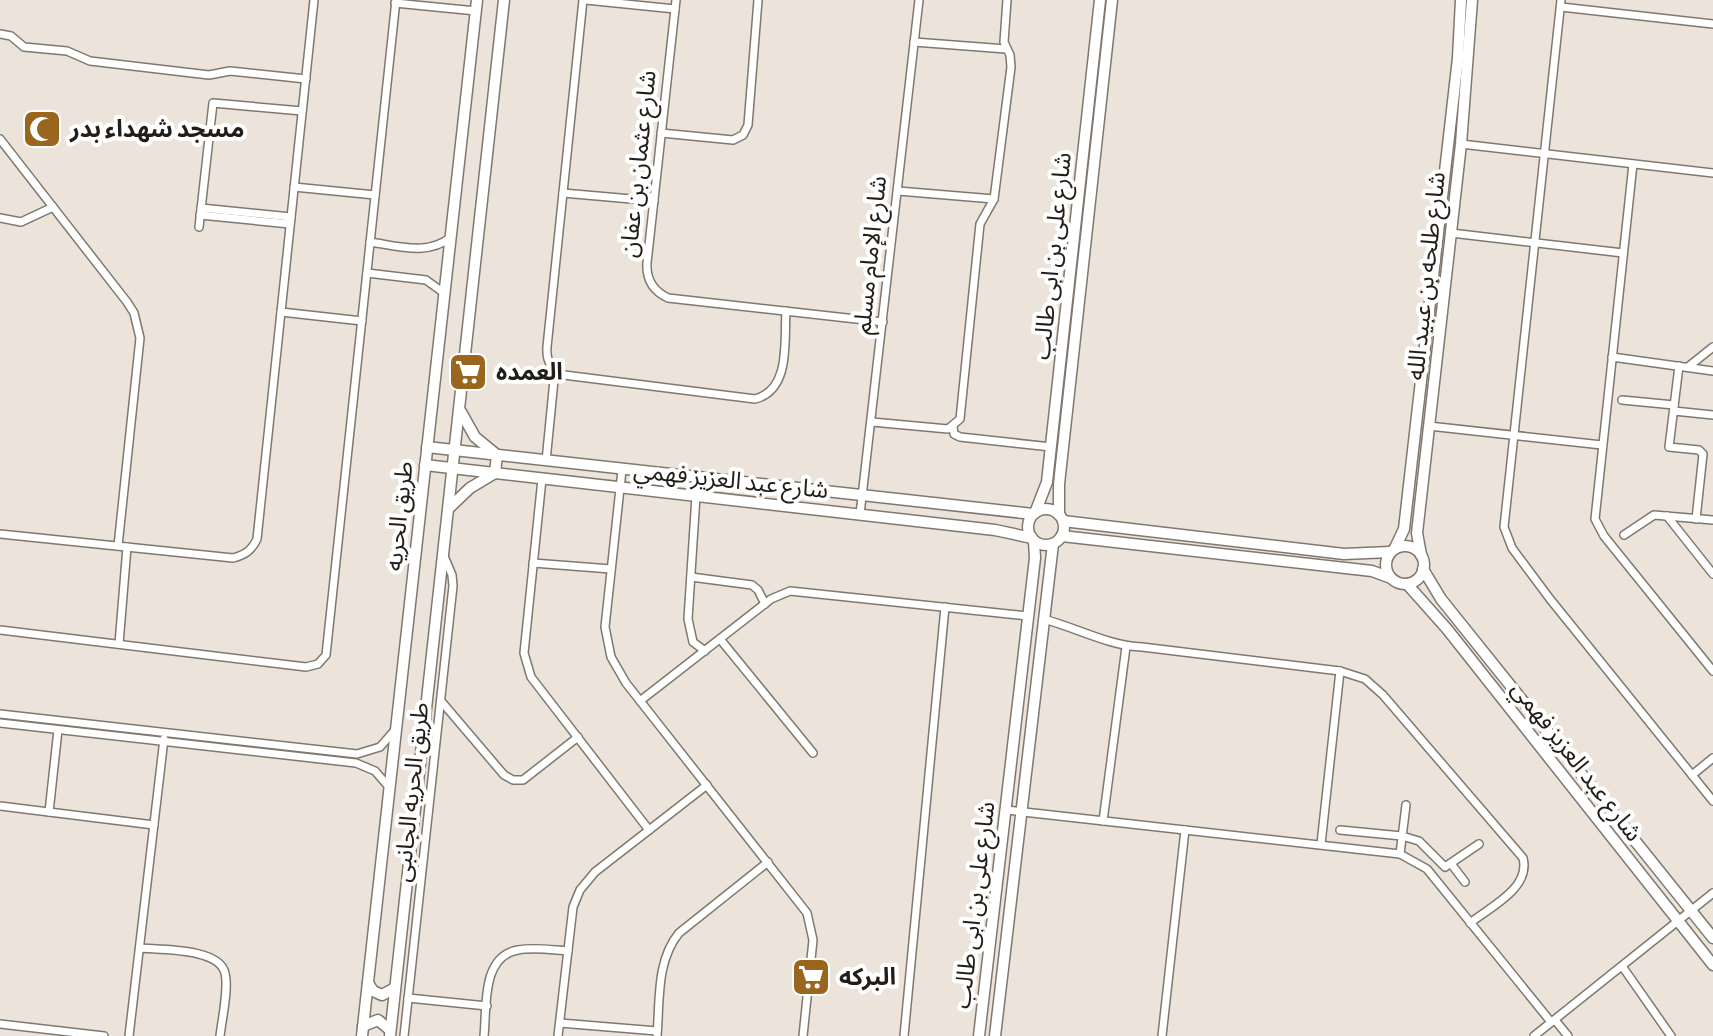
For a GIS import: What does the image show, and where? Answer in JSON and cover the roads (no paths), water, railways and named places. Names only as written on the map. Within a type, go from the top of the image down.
[{"type":"street","points":[[0,534],[233,558],[254,546],[314,0]]},
{"type":"street","name":"طريق الحريه","points":[[390,1033],[504,0]]},
{"type":"street","points":[[675,9],[584,0],[546,354],[555,370],[564,375],[755,399],[775,388],[781,377],[786,311]]},
{"type":"street","name":"شارع عثمان بن عفان","points":[[676,0],[646,272],[653,289],[668,298],[883,322]]},
{"type":"street","points":[[661,133],[733,140],[743,135],[748,125],[758,0]]},
{"type":"street","name":"شارع الإمام مسلم","points":[[860,514],[919,0]]},
{"type":"street","points":[[1007,0],[1004,35],[1011,67],[994,199],[980,224],[962,414],[953,427],[954,434],[960,437],[1051,447]]},
{"type":"street","name":"شارع على بن ابى طالب","points":[[1094,113],[1100,0]]},
{"type":"street","name":"شارع على بن ابى طالب","points":[[1034,514],[1053,483],[1094,113],[1112,0]]},
{"type":"street","name":"شارع طلحه بن عبيد الله","points":[[1393,550],[1401,539],[1406,517],[1458,58],[1461,0]]},
{"type":"street","name":"شارع طلحه بن عبيد الله","points":[[1421,555],[1418,518],[1461,144],[1472,0]]},
{"type":"street","points":[[0,630],[306,667],[323,660],[328,649],[396,1],[476,5]]},
{"type":"street","points":[[1713,24],[1561,3],[1504,515],[1504,527],[1512,548],[1713,801]]},
{"type":"street","name":"طريق الحريه","points":[[362,1031],[476,5]]},
{"type":"street","points":[[0,34],[11,36],[24,47],[67,51],[90,61],[209,75],[230,71],[306,79]]},
{"type":"street","points":[[914,42],[1006,49]]},
{"type":"street","points":[[199,227],[213,103],[302,111]]},
{"type":"street","points":[[0,139],[127,302],[139,326],[119,644]]},
{"type":"street","points":[[1461,144],[1713,173]]},
{"type":"street","points":[[1633,164],[1595,510],[1598,527],[1713,670]]},
{"type":"street","points":[[294,187],[375,195]]},
{"type":"street","points":[[898,191],[994,199]]},
{"type":"street","points":[[563,193],[654,201]]},
{"type":"street","points":[[0,218],[21,222],[53,207]]},
{"type":"street","points":[[200,211],[291,220]]},
{"type":"street","points":[[1451,233],[1623,253]]},
{"type":"street","points":[[370,242],[425,249],[451,237]]},
{"type":"street","points":[[367,273],[426,280],[444,293]]},
{"type":"street","name":"شارع على بن ابى طالب","points":[[1061,518],[1053,483],[1051,447],[1073,301]]},
{"type":"street","points":[[281,312],[362,321]]},
{"type":"street","points":[[1696,519],[1703,454],[1699,450],[1669,447],[1684,367],[1713,347]]},
{"type":"street","points":[[1612,357],[1713,371]]},
{"type":"street","points":[[546,461],[555,370]]},
{"type":"street","points":[[1622,400],[1713,415]]},
{"type":"street","points":[[449,508],[470,488],[495,473],[497,455],[475,437],[459,407]]},
{"type":"street","points":[[872,422],[942,429],[953,427]]},
{"type":"street","points":[[1429,426],[1602,445]]},
{"type":"street","name":"شارع عبد العزيز فهمي","points":[[427,447],[1008,514],[1034,514]]},
{"type":"street","name":"شارع عبد العزيز فهمي","points":[[425,465],[1005,531],[1033,540]]},
{"type":"street","points":[[622,470],[606,642],[617,671],[807,913],[813,940],[803,1036]]},
{"type":"street","points":[[542,479],[524,653],[526,665],[531,677],[649,830]]},
{"type":"street","points":[[696,496],[689,635],[705,651]]},
{"type":"street","points":[[1047,509],[1061,518],[1081,523],[1363,555],[1409,546],[1421,555],[1423,569],[1420,576],[1407,584],[1361,570],[1062,536],[1053,544],[1045,545],[1033,540],[1028,526],[1034,514],[1047,509]]},
{"type":"street","points":[[1005,531],[1009,523],[1008,514]]},
{"type":"street","points":[[1624,535],[1654,515],[1713,520]]},
{"type":"street","points":[[1667,516],[1713,574]]},
{"type":"street","points":[[1406,517],[1412,521],[1418,518]]},
{"type":"street","points":[[1061,518],[1062,536]]},
{"type":"street","points":[[1079,538],[1081,523]]},
{"type":"street","name":"شارع على بن ابى طالب","points":[[979,1036],[1034,566],[1033,540]]},
{"type":"street","name":"شارع على بن ابى طالب","points":[[995,1036],[1053,544]]},
{"type":"street","points":[[1391,578],[1386,568],[1393,550]]},
{"type":"street","name":"طريق الحريه الجانبى","points":[[404,1036],[453,586],[449,564],[443,554]]},
{"type":"street","points":[[1361,570],[1363,555]]},
{"type":"street","points":[[533,563],[611,569]]},
{"type":"street","points":[[1034,566],[1041,564],[1049,567]]},
{"type":"street","name":"شارع عبد العزيز فهمي","points":[[1423,569],[1441,599],[1713,938]]},
{"type":"street","points":[[691,577],[745,583],[758,590],[765,604]]},
{"type":"street","name":"شارع عبد العزيز فهمي","points":[[1407,584],[1713,965]]},
{"type":"street","points":[[640,701],[765,604],[790,591],[1028,616]]},
{"type":"street","points":[[1430,609],[1433,600],[1441,599]]},
{"type":"street","points":[[904,1036],[945,607]]},
{"type":"street","points":[[1043,619],[1126,647],[1340,671],[1365,679],[1375,686],[1523,858],[1525,867],[1519,884],[1470,923]]},
{"type":"street","points":[[720,639],[813,753]]},
{"type":"street","points":[[1103,821],[1126,647]]},
{"type":"street","points":[[1321,844],[1340,671]]},
{"type":"street","points":[[441,701],[504,775],[513,780],[527,777],[578,737]]},
{"type":"street","points":[[0,714],[356,763],[375,771],[389,787]]},
{"type":"street","points":[[0,723],[357,754],[380,747],[396,728]]},
{"type":"street","points":[[49,812],[58,730]]},
{"type":"street","points":[[129,1036],[164,737]]},
{"type":"street","points":[[1692,775],[1713,758]]},
{"type":"street","points":[[558,1036],[573,907],[585,882],[707,785]]},
{"type":"street","points":[[1400,854],[1406,805]]},
{"type":"street","points":[[0,806],[154,825]]},
{"type":"street","points":[[1006,810],[1400,854],[1427,869],[1568,1036]]},
{"type":"street","points":[[1162,1036],[1185,830]]},
{"type":"street","points":[[1340,830],[1402,836],[1419,841],[1445,867],[1479,844]]},
{"type":"street","points":[[560,1023],[657,1034],[662,968],[671,943],[679,933],[768,862]]},
{"type":"street","points":[[1452,865],[1465,882]]},
{"type":"street","points":[[1534,1036],[1713,893]]},
{"type":"street","points":[[140,948],[208,955],[221,963],[226,977],[220,1036]]},
{"type":"street","points":[[484,1036],[490,976],[501,957],[521,949],[568,951]]},
{"type":"street","points":[[1622,966],[1671,1036]]},
{"type":"street","points":[[368,983],[373,991],[382,995],[395,988]]},
{"type":"street","points":[[408,998],[487,1006]]},
{"type":"street","points":[[362,1031],[378,1020],[390,1033]]},
{"type":"street","points":[[0,1024],[104,1036]]},
{"type":"street","points":[[12,1036],[13,1026]]},
{"type":"place","name":"مسجد شهداء بدر","points":[[42,129]]},
{"type":"place","name":"العمده","points":[[468,372]]},
{"type":"place","name":"البركه","points":[[811,977]]}]
